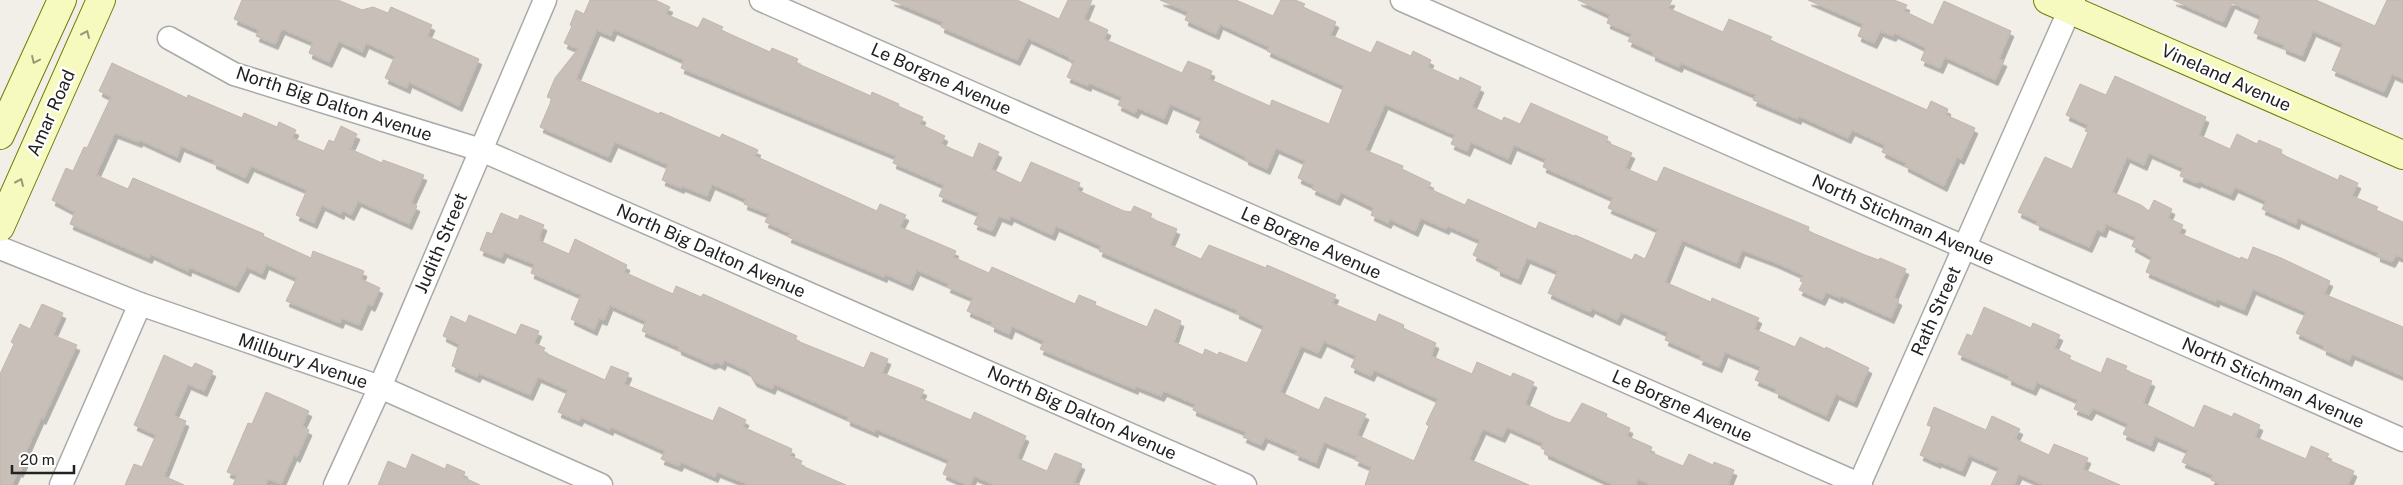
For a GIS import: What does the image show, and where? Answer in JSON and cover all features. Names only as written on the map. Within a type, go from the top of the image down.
[{"type":"main road","name":"Amar Road","points":[[0,135],[62,0]]},
{"type":"main road","name":"Amar Road","points":[[0,227],[101,0]]},
{"type":"main road","name":"Vineland Avenue","points":[[2064,3],[2403,155]]},
{"type":"street","name":"Judith Street","points":[[335,485],[380,387],[545,0]]},
{"type":"street","name":"Le Borgne Avenue","points":[[762,0],[1860,485]]},
{"type":"street","name":"North Stichman Avenue","points":[[1402,0],[2403,440]]},
{"type":"street","name":"Rath Street","points":[[1860,485],[1964,247],[2064,3]]},
{"type":"street","name":"North Big Dalton Avenue","points":[[169,38],[234,74],[481,150],[1245,485]]},
{"type":"street","name":"Millbury Avenue","points":[[0,248],[140,304],[380,387],[601,485]]},
{"type":"street","points":[[61,485],[140,304]]},
{"type":"building","points":[[242,0],[338,0],[362,10],[373,7],[388,13],[391,7],[432,25],[427,36],[479,59],[459,106],[409,82],[407,88],[385,78],[395,56],[366,43],[362,52],[339,41],[329,62],[309,53],[313,42],[282,29],[275,44],[256,36],[259,30],[234,19]]},
{"type":"building","points":[[590,0],[655,0],[670,7],[666,14],[698,28],[703,18],[723,27],[721,30],[770,52],[772,48],[798,59],[796,63],[871,96],[872,92],[899,104],[898,106],[923,117],[920,124],[945,136],[941,144],[973,158],[979,143],[999,152],[991,169],[1021,183],[1031,162],[1080,183],[1077,190],[1124,211],[1131,212],[1134,206],[1152,214],[1150,218],[1177,229],[1170,245],[1201,259],[1209,245],[1266,268],[1267,265],[1336,295],[1332,303],[1376,322],[1379,314],[1404,325],[1403,328],[1436,343],[1431,356],[1472,374],[1477,362],[1511,377],[1513,373],[1534,382],[1525,404],[1555,418],[1570,423],[1582,403],[1607,414],[1606,417],[1630,428],[1627,436],[1652,447],[1650,452],[1683,466],[1689,454],[1713,465],[1714,462],[1734,470],[1728,485],[1651,485],[1638,479],[1636,485],[1614,485],[1545,453],[1546,451],[1541,448],[1543,443],[1507,427],[1502,437],[1483,429],[1469,459],[1529,485],[1365,485],[1371,467],[1355,460],[1357,456],[1324,442],[1316,463],[1295,454],[1297,451],[1265,437],[1261,445],[1243,437],[1246,432],[1193,410],[1195,404],[1164,391],[1161,396],[1136,386],[1135,389],[1040,349],[1044,341],[1012,326],[1009,334],[991,326],[992,322],[967,311],[973,298],[947,287],[949,284],[917,270],[910,285],[885,274],[884,277],[788,237],[790,233],[765,222],[769,214],[744,204],[746,199],[712,184],[707,196],[682,186],[681,188],[662,180],[668,165],[615,142],[608,157],[540,127],[552,99],[547,97],[555,78],[578,49],[564,43],[572,26],[570,25],[576,10],[584,14]],"holes":[[[614,29],[684,60],[681,68],[896,156],[893,163],[944,185],[939,196],[979,213],[974,224],[992,231],[999,216],[1009,220],[1011,216],[1052,235],[1056,226],[1101,246],[1099,251],[1237,310],[1236,313],[1264,326],[1247,363],[1219,352],[1218,355],[1205,349],[1203,355],[1174,342],[1181,321],[1155,309],[1147,327],[1095,305],[1096,302],[1079,295],[1075,304],[992,267],[989,273],[953,257],[956,251],[900,227],[906,215],[880,204],[877,211],[755,156],[758,150],[722,134],[720,138],[576,79],[597,30],[611,36]],[[1324,341],[1356,356],[1351,367],[1371,376],[1374,370],[1438,399],[1426,424],[1429,426],[1414,461],[1357,435],[1366,414],[1325,397],[1319,410],[1280,392],[1301,346],[1318,353]]]},
{"type":"building","points":[[891,0],[1017,0],[1059,19],[1068,0],[1092,0],[1084,19],[1108,30],[1104,39],[1182,73],[1188,61],[1212,71],[1209,79],[1270,106],[1272,100],[1329,124],[1344,86],[1267,51],[1269,47],[1220,24],[1216,34],[1185,20],[1188,12],[1160,0],[1236,0],[1273,16],[1281,0],[1295,0],[1305,4],[1303,7],[1336,22],[1330,35],[1371,53],[1377,41],[1411,56],[1413,51],[1431,60],[1428,67],[1459,81],[1460,77],[1481,87],[1472,107],[1502,121],[1504,117],[1520,124],[1531,103],[1608,137],[1606,142],[1632,153],[1625,168],[1657,182],[1664,167],[1809,227],[1808,231],[1865,255],[1879,260],[1880,258],[1906,269],[1894,297],[1899,300],[1891,318],[1841,296],[1840,298],[1826,292],[1822,300],[1799,290],[1803,282],[1800,281],[1803,275],[1774,262],[1742,250],[1737,263],[1682,240],[1665,282],[1711,302],[1712,298],[1759,318],[1754,329],[1795,347],[1800,337],[1825,349],[1826,347],[1869,368],[1854,402],[1836,394],[1826,416],[1775,392],[1776,389],[1755,380],[1761,367],[1725,352],[1719,367],[1699,359],[1701,356],[1665,340],[1668,333],[1621,312],[1617,320],[1592,308],[1590,312],[1548,293],[1558,271],[1527,258],[1518,279],[1497,270],[1498,267],[1473,255],[1480,240],[1448,226],[1446,229],[1421,218],[1415,231],[1390,219],[1388,223],[1371,215],[1374,208],[1341,192],[1337,200],[1312,189],[1314,185],[1298,178],[1305,161],[1276,148],[1267,169],[1196,132],[1202,118],[1170,104],[1164,119],[1138,108],[1135,113],[1118,105],[1122,97],[1089,83],[1088,86],[1067,77],[1074,61],[1069,59],[1069,57],[1028,38],[1017,60],[941,27],[943,22]],"holes":[[[1385,104],[1455,135],[1451,144],[1467,151],[1471,142],[1508,159],[1514,145],[1546,159],[1543,167],[1613,198],[1608,208],[1658,229],[1645,259],[1635,254],[1632,260],[1575,235],[1539,222],[1536,229],[1468,199],[1465,205],[1428,188],[1431,183],[1402,169],[1403,166],[1365,150]]]},
{"type":"building","points":[[1578,0],[1672,0],[1668,8],[1723,32],[1729,19],[1772,37],[1770,40],[1927,110],[1931,101],[1948,109],[1946,115],[1975,128],[1961,159],[1957,157],[1944,186],[1905,166],[1906,163],[1882,152],[1885,145],[1852,130],[1848,138],[1799,116],[1798,119],[1753,100],[1756,95],[1681,63],[1679,67],[1652,55],[1653,52],[1628,41],[1632,34],[1607,23],[1610,15]]},
{"type":"building","points":[[1808,0],[1894,0],[1907,5],[1904,11],[1933,25],[1944,1],[2011,31],[1999,59],[2004,61],[1995,80],[1945,57],[1940,68],[1921,60],[1926,48],[1895,33],[1893,36],[1880,31],[1874,43],[1858,36],[1863,24]]},
{"type":"building","points":[[2173,0],[2316,0],[2375,26],[2387,0],[2403,0],[2403,79],[2392,74],[2384,92],[2332,70],[2343,44],[2313,31],[2302,56],[2283,48],[2284,45],[2254,33],[2261,16],[2232,3],[2223,22]]},
{"type":"building","points":[[112,63],[187,98],[188,95],[242,118],[244,113],[277,127],[279,122],[296,130],[292,138],[324,151],[329,140],[334,142],[341,126],[357,134],[350,149],[382,163],[383,160],[424,175],[411,203],[417,206],[409,224],[358,201],[351,215],[342,210],[341,214],[322,205],[314,223],[296,215],[307,190],[251,166],[245,178],[213,163],[214,160],[181,146],[177,157],[140,140],[139,142],[115,133],[96,175],[128,189],[133,178],[264,234],[263,236],[311,258],[313,251],[364,271],[361,279],[380,288],[372,306],[368,304],[359,325],[342,318],[340,323],[286,301],[297,278],[266,264],[262,274],[247,267],[236,287],[189,267],[188,271],[151,254],[149,258],[70,224],[75,212],[52,200],[66,168],[73,171],[84,147],[87,148],[111,97],[99,91]]},
{"type":"building","points":[[2115,76],[2206,117],[2199,135],[2230,149],[2237,134],[2257,144],[2259,140],[2282,150],[2281,154],[2338,180],[2340,175],[2358,183],[2352,196],[2378,207],[2376,210],[2403,222],[2403,258],[2396,255],[2392,262],[2377,256],[2378,253],[2298,218],[2296,224],[2262,209],[2266,201],[2235,187],[2231,195],[2198,181],[2197,183],[2180,176],[2183,168],[2149,153],[2144,165],[2127,157],[2112,192],[2141,205],[2149,211],[2154,200],[2172,209],[2168,218],[2183,225],[2179,233],[2240,259],[2241,257],[2248,260],[2253,247],[2281,258],[2330,281],[2324,294],[2403,327],[2403,376],[2352,354],[2349,361],[2323,349],[2324,346],[2296,333],[2306,312],[2253,289],[2244,310],[2217,299],[2216,302],[2146,272],[2152,257],[2132,246],[2136,237],[2106,224],[2103,232],[2097,230],[2089,247],[2036,224],[2037,221],[2018,212],[2045,157],[2072,169],[2088,132],[2085,131],[2088,125],[2066,115],[2080,84],[2106,95]]},
{"type":"building","points":[[501,213],[518,220],[520,215],[544,225],[539,238],[541,238],[540,241],[569,254],[575,239],[627,265],[624,272],[673,294],[676,286],[701,297],[703,294],[797,336],[795,340],[864,368],[871,352],[888,359],[882,373],[924,390],[920,398],[971,420],[974,412],[1026,436],[1017,458],[1047,471],[1055,453],[1082,464],[1074,482],[1080,485],[995,485],[974,476],[970,485],[967,485],[943,474],[949,460],[876,429],[875,432],[847,420],[848,417],[774,384],[772,389],[754,381],[748,371],[724,360],[722,365],[717,362],[712,364],[678,349],[679,347],[642,331],[646,321],[610,305],[604,320],[599,318],[594,330],[571,319],[581,295],[531,273],[534,264],[504,252],[501,258],[480,250],[487,232],[492,234]]},
{"type":"building","points":[[42,304],[63,313],[53,335],[77,345],[43,419],[41,418],[25,454],[28,455],[20,472],[18,471],[12,485],[0,485],[0,374],[14,344],[11,342],[20,324],[30,329]]},
{"type":"building","points":[[1984,307],[2031,328],[2033,323],[2060,335],[2054,348],[2071,356],[2069,359],[2101,373],[2107,358],[2127,366],[2125,370],[2152,381],[2143,403],[2194,428],[2204,405],[2232,417],[2234,413],[2260,425],[2255,437],[2306,459],[2311,446],[2329,454],[2326,459],[2354,471],[2348,485],[2222,485],[2211,480],[2213,475],[2182,462],[2188,450],[2155,436],[2151,446],[2123,434],[2128,424],[2093,408],[2089,415],[2074,409],[2078,400],[2037,382],[2033,390],[2008,379],[2009,376],[1958,354],[1967,334],[1972,336]]},
{"type":"building","points":[[469,315],[516,335],[521,324],[539,331],[534,343],[545,348],[543,352],[605,380],[611,366],[629,373],[624,384],[713,421],[719,407],[746,420],[743,427],[792,449],[790,456],[802,461],[800,465],[846,485],[750,485],[717,472],[715,477],[681,462],[679,466],[661,459],[665,451],[611,427],[610,430],[581,417],[579,421],[558,412],[568,390],[538,377],[530,395],[479,373],[477,377],[452,366],[459,344],[443,336],[451,316],[466,323]]},
{"type":"building","points":[[164,355],[192,368],[195,363],[213,371],[204,391],[188,384],[174,416],[186,421],[164,476],[184,485],[125,485],[134,464],[142,467],[156,435],[134,425]]},
{"type":"building","points":[[266,392],[309,411],[302,426],[309,430],[297,457],[294,455],[281,484],[268,479],[266,485],[233,485],[237,476],[227,472],[248,423],[252,424]]},
{"type":"building","points":[[1934,407],[1986,430],[1992,416],[2020,429],[2015,439],[2049,455],[2054,444],[2088,458],[2083,469],[2120,485],[2044,485],[2019,474],[2014,485],[1991,485],[1999,468],[1969,455],[1962,471],[1938,461],[1938,463],[1920,455],[1932,427],[1927,425]]},
{"type":"building","points":[[412,454],[445,469],[447,464],[465,472],[463,477],[480,485],[378,485],[388,461],[406,469]]}]
